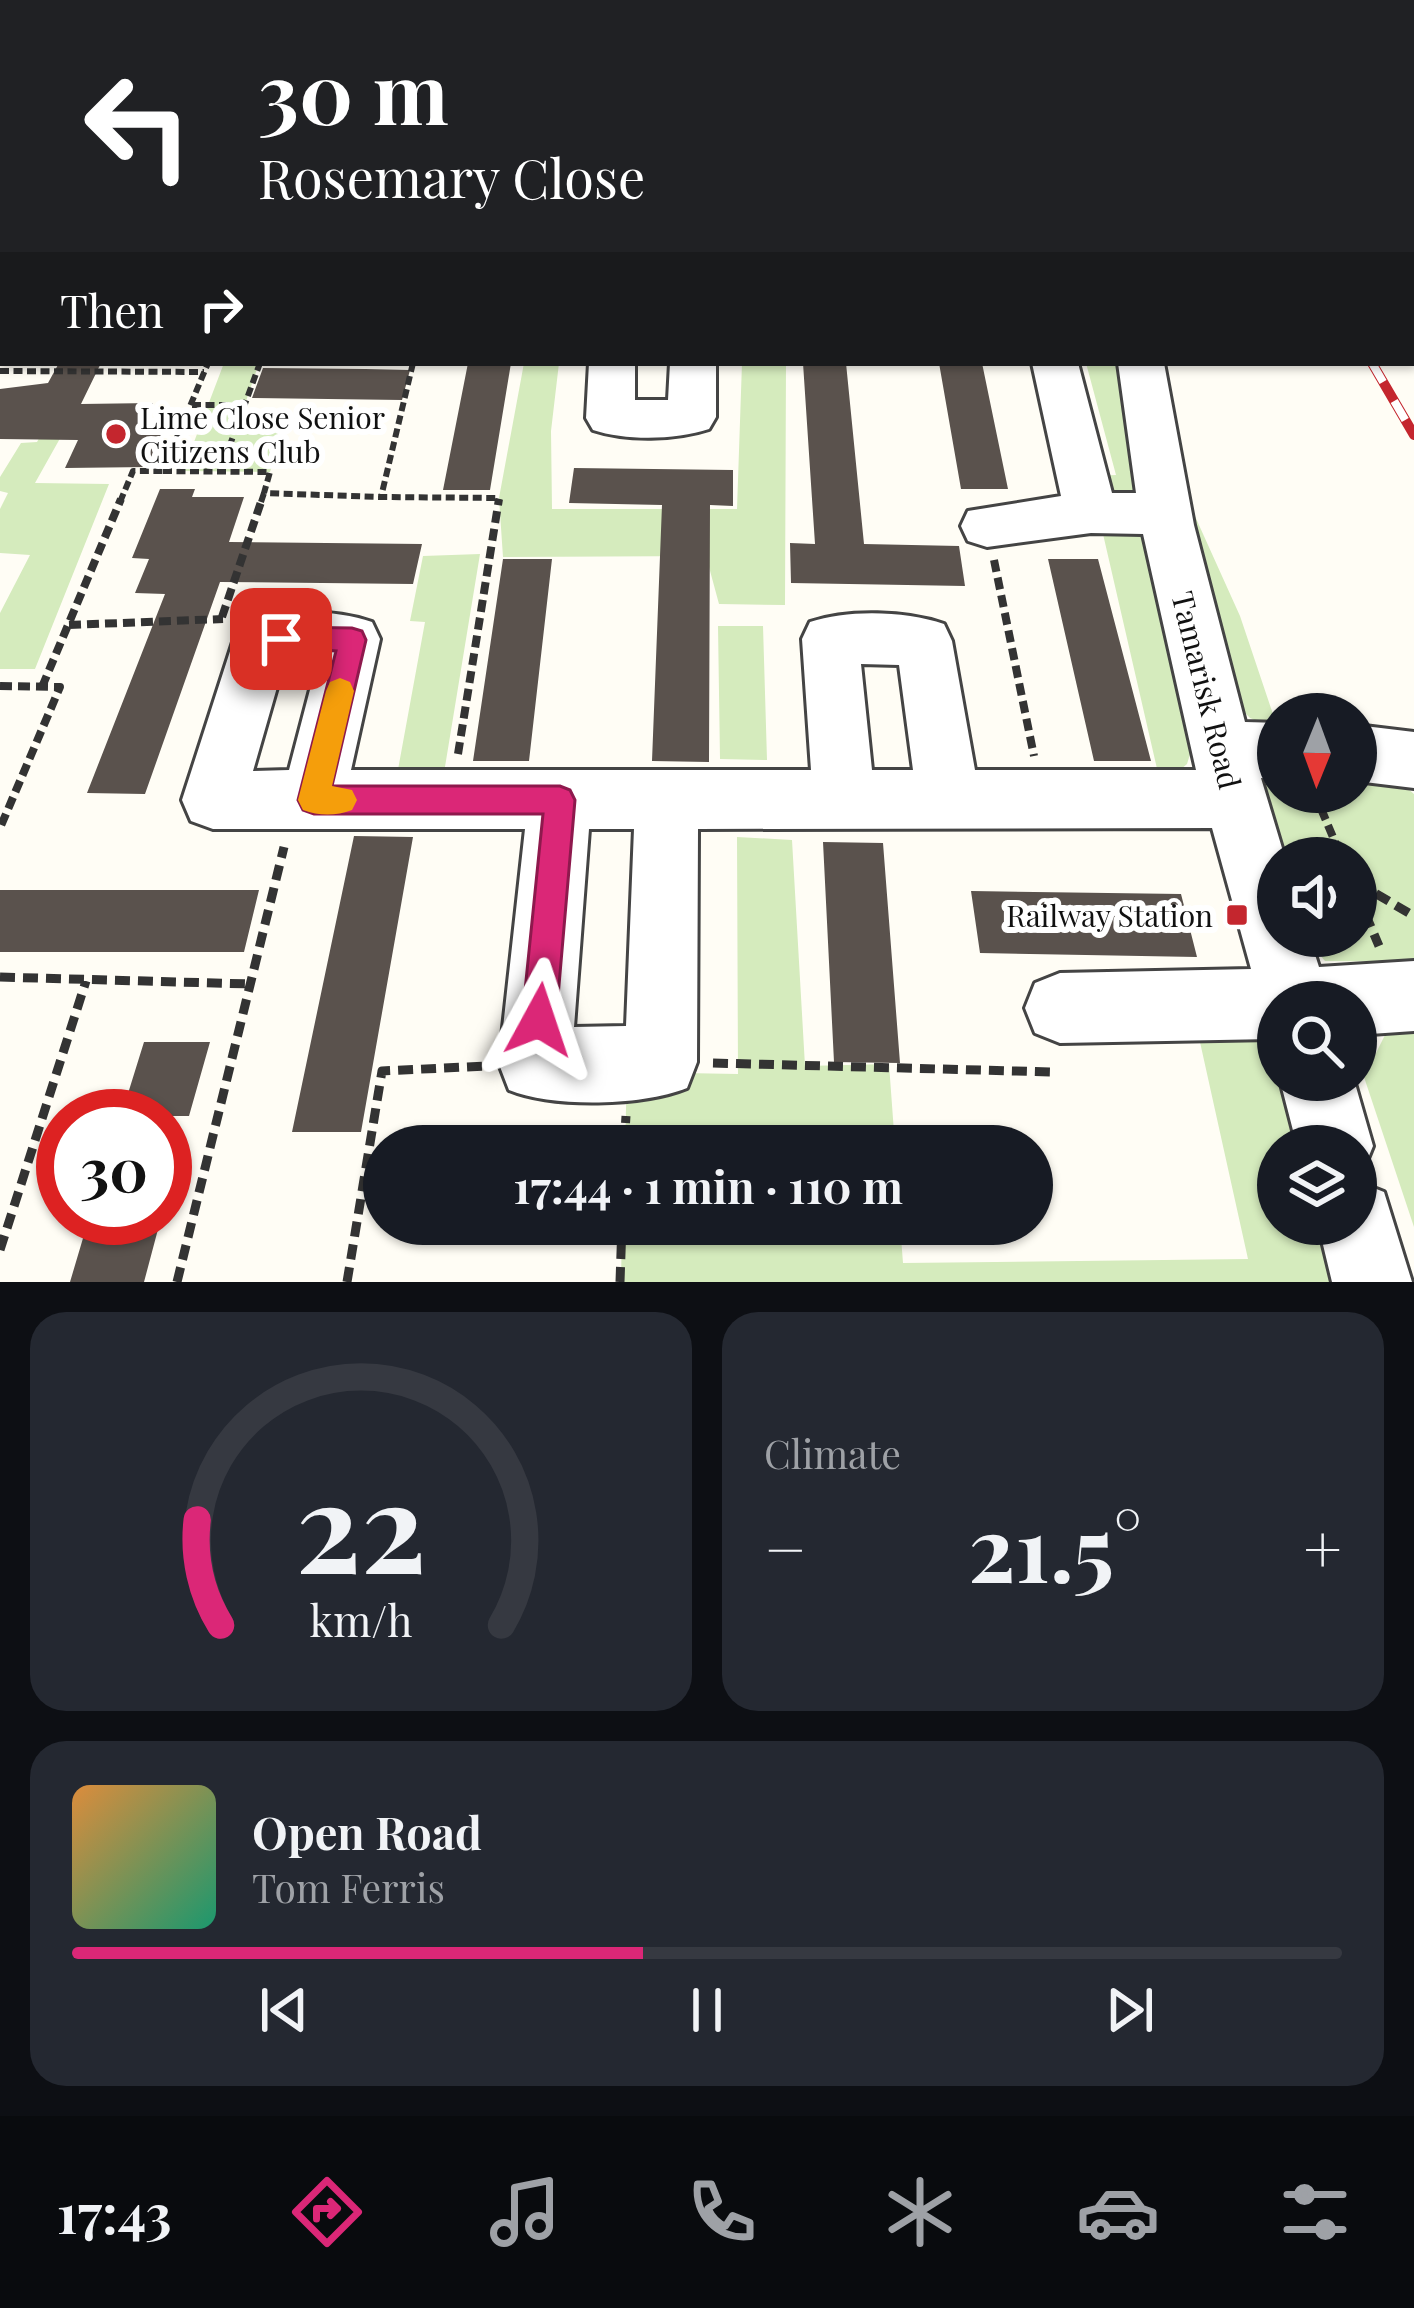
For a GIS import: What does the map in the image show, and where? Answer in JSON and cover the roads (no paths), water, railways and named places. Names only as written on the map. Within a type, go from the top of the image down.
[{"type":"street","points":[[612,366],[610,418],[692,418],[693,366]]},
{"type":"street","points":[[1056,366],[1091,513]]},
{"type":"street","name":"Tamarisk Road","points":[[1142,366],[1165,514],[1245,766],[1291,981]]},
{"type":"street","points":[[987,526],[1091,513],[1165,514]]},
{"type":"street","points":[[305,800],[352,640],[262,639],[214,800],[305,800],[560,800],[667,800],[844,799],[949,800],[1043,799],[1245,766]]},
{"type":"street","points":[[844,799],[830,639],[924,641],[949,800]]},
{"type":"street","points":[[560,800],[536,1064],[661,1062],[667,800]]},
{"type":"street","points":[[1377,998],[1414,996]]},
{"type":"street","points":[[1057,1040],[1257,1007]]},
{"type":"street","points":[[1362,1245],[1372,1282]]},
{"type":"railway","points":[[1374,366],[1414,435]]},
{"type":"place","name":"Lime Close Senior Citizens Club","points":[[116,434]]},
{"type":"place","name":"Railway Station","points":[[1237,915]]}]
